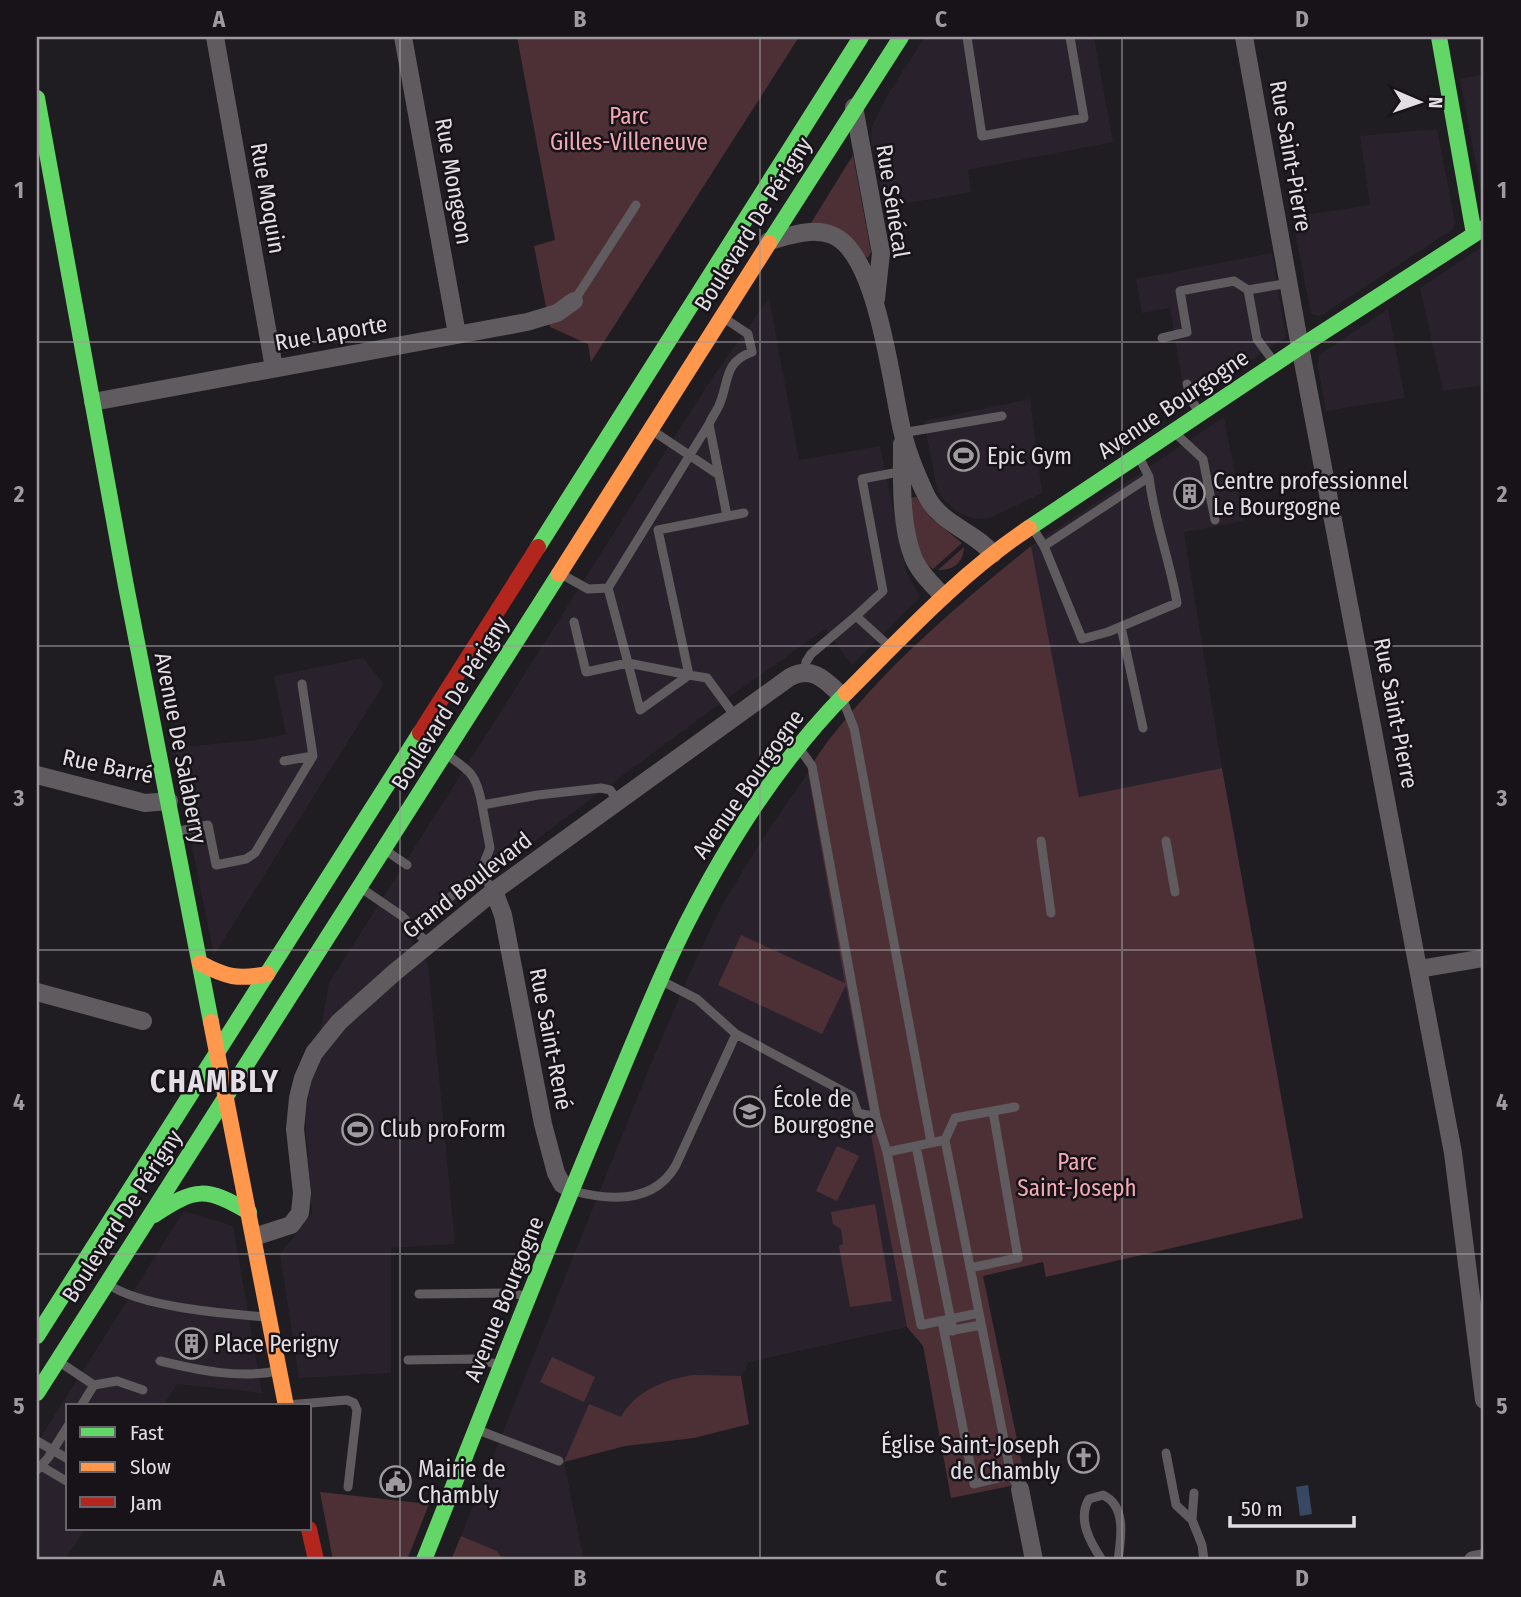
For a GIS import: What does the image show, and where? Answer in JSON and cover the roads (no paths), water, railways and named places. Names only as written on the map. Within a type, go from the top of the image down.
[{"type":"street","name":"Rue Moquin","points":[[215,37],[274,368]]},
{"type":"street","name":"Rue Mongeon","points":[[403,37],[457,334]]},
{"type":"street","name":"Boulevard De Périgny","points":[[37,1336],[861,37]]},
{"type":"street","name":"Boulevard De Périgny","points":[[37,1393],[901,37]]},
{"type":"street","name":"Rue Saint-Pierre","points":[[1244,37],[1453,1153],[1484,1400]]},
{"type":"street","points":[[1439,37],[1479,231]]},
{"type":"street","name":"Avenue De Salaberry","points":[[37,98],[286,1404]]},
{"type":"street","name":"Rue Sénécal","points":[[854,107],[881,253],[876,303]]},
{"type":"street","name":"Avenue Bourgogne","points":[[424,1560],[572,1190],[660,980],[709,881],[797,747],[842,696],[890,648],[943,596],[993,554],[1300,346],[1479,231]]},
{"type":"street","name":"Rue Sénécal","points":[[769,241],[818,232],[839,238],[850,248],[876,303],[909,470],[934,508],[949,522],[981,541],[993,554]]},
{"type":"street","name":"Rue Laporte","points":[[93,402],[537,319],[557,313],[574,301]]},
{"type":"street","name":"Rue Sénécal","points":[[909,470],[902,497],[914,558],[943,596]]},
{"type":"street","points":[[804,673],[819,676],[842,696]]},
{"type":"street","name":"Grand Boulevard","points":[[254,1237],[291,1225],[300,1213],[302,1198],[295,1139],[296,1110],[303,1078],[324,1038],[350,1010],[494,891],[790,677],[804,673]]},
{"type":"street","name":"Rue Barré","points":[[37,775],[145,803],[169,801]]},
{"type":"street","name":"Rue Saint-René","points":[[494,891],[503,915],[535,1090],[552,1160],[561,1182],[572,1190]]},
{"type":"street","points":[[1419,969],[1484,958]]},
{"type":"street","points":[[200,963],[221,975],[237,979],[267,974]]},
{"type":"street","points":[[37,992],[143,1021]]},
{"type":"street","points":[[149,1218],[181,1197],[203,1192],[219,1195],[249,1212]]},
{"type":"street","points":[[1016,1482],[1034,1560]]},
{"type":"street","points":[[309,1530],[316,1560]]},
{"type":"street","points":[[1473,1560],[1484,1558]]},
{"type":"lane","points":[[967,37],[982,136],[1084,118],[1070,37]]},
{"type":"lane","points":[[574,301],[636,205]]},
{"type":"lane","points":[[1161,338],[1187,332],[1180,291],[1234,281],[1248,290],[1289,283]]},
{"type":"lane","points":[[1248,290],[1257,339],[1275,363]]},
{"type":"lane","points":[[689,675],[640,710],[608,588],[709,424],[721,401],[731,367],[737,359],[751,352],[748,334],[722,316]]},
{"type":"lane","points":[[1187,384],[1192,401],[1200,413]]},
{"type":"lane","points":[[902,433],[1002,416]]},
{"type":"lane","points":[[709,424],[727,516]]},
{"type":"lane","points":[[650,429],[719,475]]},
{"type":"lane","points":[[1173,431],[1203,458],[1215,520]]},
{"type":"lane","points":[[1031,526],[1044,547],[1082,639],[1121,627],[1177,603],[1172,574],[1152,502],[1149,477],[1138,454]]},
{"type":"lane","points":[[804,673],[811,654],[883,591],[862,479],[909,470]]},
{"type":"lane","points":[[1044,547],[1149,477]]},
{"type":"lane","points":[[658,530],[744,513]]},
{"type":"lane","points":[[648,523],[658,530],[689,675]]},
{"type":"lane","points":[[559,573],[588,589],[608,588]]},
{"type":"lane","points":[[856,616],[890,648]]},
{"type":"lane","points":[[574,622],[586,672],[628,663],[707,678],[736,716]]},
{"type":"lane","points":[[1121,627],[1143,728]]},
{"type":"lane","points":[[175,832],[208,825],[216,865],[251,857],[259,849],[313,756],[302,684]]},
{"type":"lane","points":[[842,696],[854,728],[931,1142]]},
{"type":"lane","points":[[797,747],[812,766],[876,1117],[887,1152],[921,1325],[979,1313]]},
{"type":"lane","points":[[413,927],[480,873],[491,848],[475,778],[466,768],[444,754]]},
{"type":"lane","points":[[284,761],[313,756]]},
{"type":"lane","points":[[482,805],[601,788],[610,790],[618,801]]},
{"type":"lane","points":[[1041,841],[1051,913]]},
{"type":"lane","points":[[1166,841],[1175,892]]},
{"type":"lane","points":[[384,849],[407,865]]},
{"type":"lane","points":[[480,873],[494,891]]},
{"type":"lane","points":[[360,887],[402,916],[429,945]]},
{"type":"lane","points":[[660,980],[697,999],[736,1034],[852,1096],[858,1113],[876,1117]]},
{"type":"lane","points":[[572,1190],[594,1196],[633,1196],[650,1191],[665,1181],[676,1165],[736,1034]]},
{"type":"lane","points":[[916,1146],[974,1483],[1016,1482],[981,1325],[945,1140],[956,1118],[1015,1107]]},
{"type":"lane","points":[[970,1268],[1018,1258],[993,1111]]},
{"type":"lane","points":[[887,1152],[945,1140]]},
{"type":"lane","points":[[107,1283],[123,1294],[147,1300],[242,1317],[269,1317]]},
{"type":"lane","points":[[419,1294],[512,1293],[529,1297]]},
{"type":"lane","points":[[948,1331],[981,1325]]},
{"type":"lane","points":[[408,1360],[475,1359],[501,1367]]},
{"type":"lane","points":[[57,1360],[94,1385],[117,1381],[143,1390]]},
{"type":"lane","points":[[160,1362],[248,1376],[279,1370]]},
{"type":"lane","points":[[81,1404],[94,1385]]},
{"type":"lane","points":[[306,1404],[347,1400],[354,1403],[357,1410],[348,1487]]},
{"type":"lane","points":[[66,1429],[39,1468],[66,1481]]},
{"type":"lane","points":[[476,1429],[559,1461]]},
{"type":"lane","points":[[37,1441],[66,1458]]},
{"type":"lane","points":[[1166,1453],[1176,1505],[1192,1520],[1202,1545],[1204,1560]]},
{"type":"lane","points":[[1192,1520],[1194,1493]]},
{"type":"lane","points":[[1102,1560],[1087,1532],[1084,1516],[1089,1499],[1103,1495],[1113,1501],[1119,1518],[1121,1536],[1118,1560]]},
{"type":"water","points":[[1308,1485],[1312,1514],[1300,1516],[1296,1487]]},
{"type":"place","name":"Epic Gym","points":[[964,456]]},
{"type":"place","name":"Centre professionnel Le Bourgogne","points":[[1190,494]]},
{"type":"place","name":"École de Bourgogne","points":[[750,1112]]},
{"type":"place","name":"Club proForm","points":[[357,1129]]},
{"type":"place","name":"Place Perigny","points":[[191,1344]]},
{"type":"place","name":"Église Saint-Joseph de Chambly","points":[[1083,1458]]},
{"type":"place","name":"Mairie de Chambly","points":[[395,1482]]},
{"type":"district","name":"CHAMBLY","points":[[215,1082]]},
{"type":"park label","name":"Parc Gilles-Villeneuve","points":[[629,129]]},
{"type":"park label","name":"Parc Saint-Joseph","points":[[1077,1175]]}]
